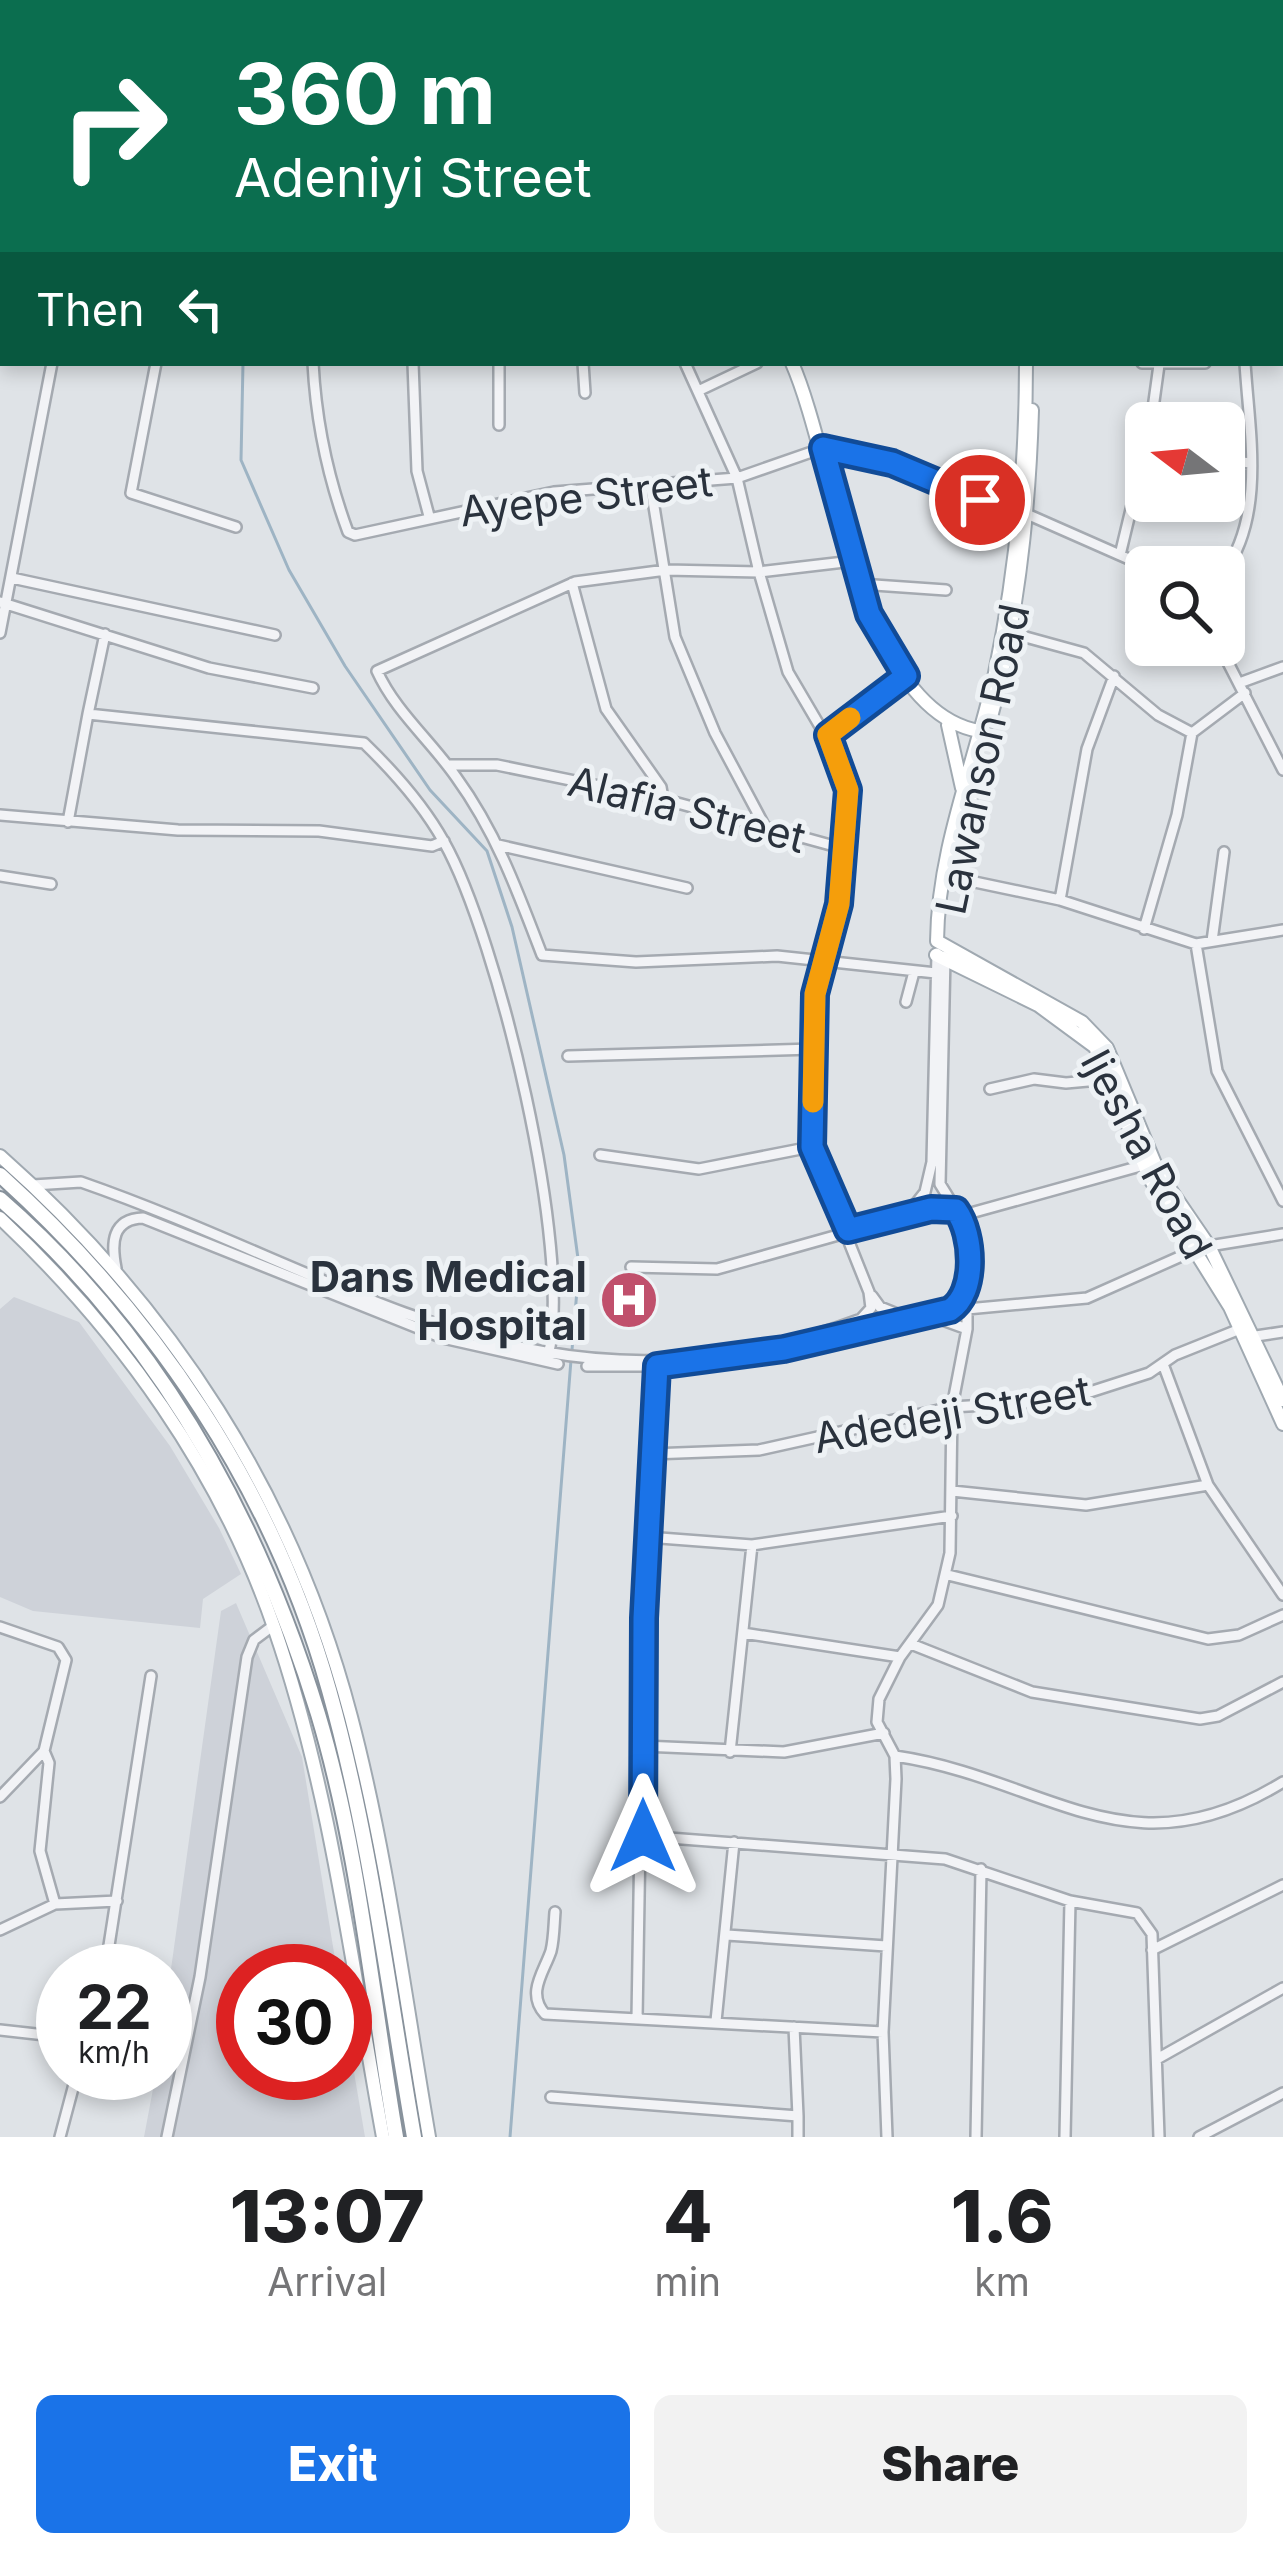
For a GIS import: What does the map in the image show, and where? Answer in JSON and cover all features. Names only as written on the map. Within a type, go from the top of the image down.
[{"type":"highway","points":[[0,1175],[88,1258],[165,1353],[237,1465],[292,1584],[349,1766],[414,2137]]},
{"type":"highway","points":[[0,1199],[80,1276],[153,1364],[189,1416],[248,1528],[318,1714],[350,1862],[396,2137]]},
{"type":"main road","points":[[793,366],[823,448],[869,614],[906,676],[948,724],[962,790]]},
{"type":"main road","name":"Lawanson Road","points":[[941,950],[951,877],[1011,633],[1024,516],[1030,366]]},
{"type":"main road","name":"Lawanson Road","points":[[941,950],[947,849],[1003,630],[1024,516]]},
{"type":"main road","points":[[948,724],[979,731]]},
{"type":"main road","name":"Ijesha Road","points":[[941,950],[1088,1027],[1107,1048],[1167,1190],[1256,1336],[1283,1400]]},
{"type":"main road","name":"Ijesha Road","points":[[1040,1001],[1088,1039],[1110,1078],[1144,1165],[1202,1248],[1283,1424]]},
{"type":"main road","points":[[0,1156],[116,1268],[172,1337],[238,1440],[318,1612],[361,1761],[428,2137]]},
{"type":"main road","points":[[0,1218],[57,1272],[137,1368],[201,1469],[274,1625],[311,1754],[383,2137]]},
{"type":"street","points":[[0,632],[51,366]]},
{"type":"street","points":[[156,366],[131,493],[236,526]]},
{"type":"street","name":"Ayepe Street","points":[[314,366],[322,441],[348,532],[554,492],[737,478],[823,448]]},
{"type":"street","points":[[413,366],[417,471],[428,516]]},
{"type":"street","points":[[499,366],[499,425]]},
{"type":"street","points":[[584,366],[585,393]]},
{"type":"street","name":"Alafia Street","points":[[446,765],[497,765],[663,799],[845,849],[848,790],[828,735],[788,672],[737,478],[686,366]]},
{"type":"street","points":[[698,391],[751,366]]},
{"type":"street","points":[[1153,402],[1159,366]]},
{"type":"street","points":[[1238,546],[1251,498],[1245,366]]},
{"type":"street","points":[[823,448],[892,463],[1125,557]]},
{"type":"street","points":[[1245,462],[1251,463]]},
{"type":"street","points":[[651,488],[675,637],[716,733],[764,825]]},
{"type":"street","points":[[1120,555],[1128,522]]},
{"type":"street","points":[[853,561],[759,572],[666,570],[572,583],[377,671],[385,689],[446,765],[498,845],[542,956],[636,962],[777,956],[936,973]]},
{"type":"street","points":[[12,578],[275,635]]},
{"type":"street","points":[[572,583],[605,709],[661,787],[663,799]]},
{"type":"street","points":[[860,584],[946,590]]},
{"type":"street","points":[[3,603],[209,668],[313,688]]},
{"type":"street","points":[[1011,633],[1084,653],[1158,716],[1192,734]]},
{"type":"street","points":[[68,822],[105,634]]},
{"type":"street","points":[[1232,666],[1283,770]]},
{"type":"street","points":[[1144,929],[1178,815],[1192,734],[1244,688],[1283,667]]},
{"type":"street","points":[[828,735],[906,676]]},
{"type":"street","points":[[1060,900],[1087,749],[1114,676]]},
{"type":"street","points":[[88,714],[364,743],[413,797],[444,842],[494,962],[542,1186],[553,1276],[550,1359]]},
{"type":"street","points":[[0,815],[68,822],[298,829],[432,846],[444,842]]},
{"type":"street","points":[[498,845],[687,888]]},
{"type":"street","points":[[605,1364],[748,1350],[832,1330],[867,1316],[868,1292],[848,1230],[812,1147],[815,994],[826,964],[845,849]]},
{"type":"street","points":[[1212,940],[1224,852]]},
{"type":"street","points":[[0,876],[52,884]]},
{"type":"street","points":[[951,877],[1060,900],[1196,944],[1283,930]]},
{"type":"street","points":[[1196,944],[1217,1071],[1283,1201]]},
{"type":"street","points":[[905,1217],[926,1192],[932,1162],[936,973],[941,950]]},
{"type":"street","name":"Lawanson Road","points":[[941,950],[940,1184],[958,1213],[968,1243],[967,1329],[952,1407],[949,1575]]},
{"type":"street","points":[[906,1002],[914,972]]},
{"type":"street","points":[[568,1056],[813,1049]]},
{"type":"street","points":[[990,1089],[1034,1079],[1066,1083],[1110,1078]]},
{"type":"street","points":[[600,1155],[699,1169],[789,1156],[812,1147]]},
{"type":"street","points":[[632,1267],[717,1269],[936,1208],[958,1213],[1014,1203],[1144,1165]]},
{"type":"street","points":[[32,1185],[80,1182],[447,1330],[550,1359]]},
{"type":"street","points":[[116,1268],[112,1243],[117,1229],[127,1220],[143,1218],[443,1338],[550,1359],[657,1366],[784,1349],[955,1308],[966,1291]]},
{"type":"street","points":[[967,1310],[1088,1298],[1202,1248],[1283,1234]]},
{"type":"street","points":[[868,1292],[880,1307],[907,1318]]},
{"type":"street","points":[[922,1316],[945,1318],[967,1329]]},
{"type":"street","name":"Adedeji Street","points":[[651,1454],[759,1450],[952,1407],[1065,1400],[1240,1329]]},
{"type":"street","points":[[1256,1336],[1283,1332]]},
{"type":"street","points":[[1163,1364],[1208,1485],[1283,1595]]},
{"type":"street","points":[[637,2019],[647,1537],[657,1366]]},
{"type":"street","points":[[952,1491],[1086,1505],[1208,1485]]},
{"type":"street","points":[[647,1537],[752,1545],[952,1516]]},
{"type":"street","points":[[730,1751],[752,1545]]},
{"type":"street","points":[[887,2137],[883,2032],[896,1756],[877,1723],[879,1700],[900,1657],[938,1605],[949,1575],[1208,1639],[1239,1635],[1283,1615]]},
{"type":"street","points":[[167,2137],[200,1977],[248,1657],[254,1640],[274,1625]]},
{"type":"street","points":[[0,1628],[58,1647],[66,1660],[44,1751],[0,1797]]},
{"type":"street","points":[[743,1633],[900,1657]]},
{"type":"street","points":[[910,1644],[1032,1693],[1200,1719],[1218,1716],[1283,1682]]},
{"type":"street","points":[[110,1944],[151,1676]]},
{"type":"street","points":[[643,1746],[784,1752],[884,1733]]},
{"type":"street","points":[[44,1751],[50,1763],[41,1869],[55,1904]]},
{"type":"street","points":[[896,1756],[1106,1818],[1172,1826],[1219,1814],[1283,1782]]},
{"type":"street","points":[[643,1836],[945,1858],[1070,1900],[1137,1913],[1150,1927],[1160,2137]]},
{"type":"street","points":[[716,2021],[734,1842]]},
{"type":"street","points":[[976,2137],[981,1869]]},
{"type":"street","points":[[1152,1950],[1283,1885]]},
{"type":"street","points":[[1065,2137],[1070,1900]]},
{"type":"street","points":[[0,1930],[55,1904],[117,1901]]},
{"type":"street","points":[[555,1912],[550,1954],[538,1978],[539,2008],[545,2014],[883,2032]]},
{"type":"street","points":[[727,1935],[886,1946]]},
{"type":"street","points":[[1157,2059],[1283,1988]]},
{"type":"street","points":[[794,2026],[798,2137]]},
{"type":"street","points":[[0,2030],[36,2034]]},
{"type":"street","points":[[1199,2137],[1283,2093]]},
{"type":"street","points":[[550,2097],[798,2116]]},
{"type":"street","points":[[60,2137],[70,2100]]},
{"type":"shaded area","points":[[14,1297],[79,1322],[170,1446],[219,1528],[241,1574],[203,1599],[200,1628],[33,1611],[0,1597],[0,1309]]},
{"type":"shaded area","points":[[236,1603],[302,1757],[333,1944],[216,1944],[216,2100],[359,2100],[365,2137],[144,2137],[151,2100],[192,2100],[192,1944],[174,1944],[221,1611]]},
{"type":"waterway","points":[[243,366],[241,460],[289,570],[345,666],[430,790],[487,851],[512,927],[564,1155],[579,1266],[572,1350]]},
{"type":"waterway","points":[[510,2137],[571,1360]]},
{"type":"slow traffic","points":[[813,1102],[815,994],[834,935],[848,790],[828,735],[850,718]]},
{"type":"place","name":"Dans Medical Hospital","points":[[629,1300]]},
{"type":"route","points":[[643,1836],[644,1618],[657,1366],[784,1349],[890,1320],[950,1310],[966,1291],[968,1243],[956,1210],[931,1209],[848,1230],[812,1147],[815,994],[834,935],[848,790],[828,735],[906,676],[869,614],[823,448],[892,463],[980,500]]}]
